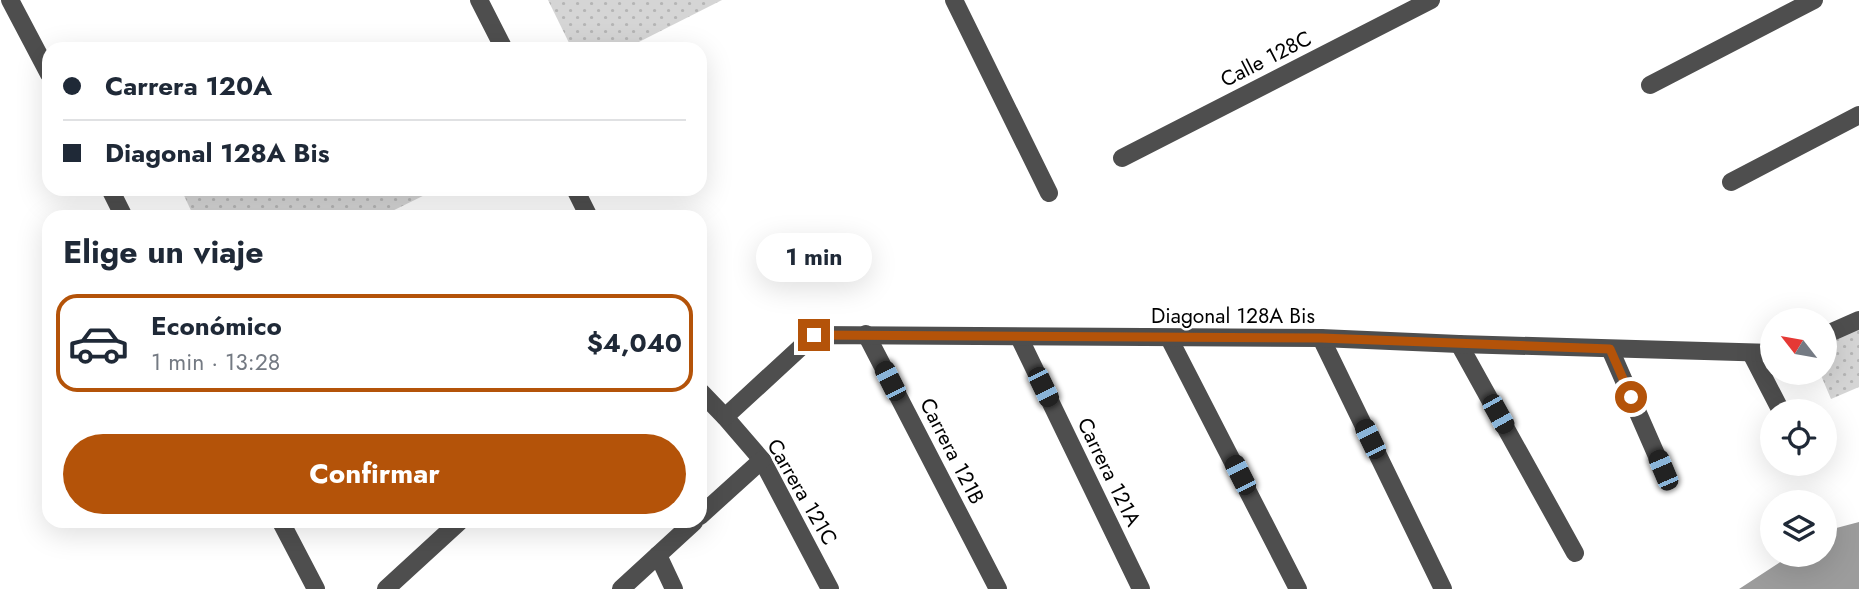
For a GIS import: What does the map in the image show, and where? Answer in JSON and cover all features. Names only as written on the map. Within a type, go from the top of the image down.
[{"type":"street","points":[[10,0],[42,61]]},
{"type":"street","points":[[479,0],[500,42]]},
{"type":"street","points":[[954,0],[1049,193]]},
{"type":"street","name":"Calle 128C","points":[[1122,158],[1432,0]]},
{"type":"street","points":[[1650,85],[1814,0]]},
{"type":"street","points":[[1731,182],[1859,115]]},
{"type":"street","points":[[1838,329],[1859,320]]},
{"type":"street","name":"Carrera 121B","points":[[866,334],[998,589]]},
{"type":"street","name":"Diagonal 128A Bis","points":[[725,417],[814,335],[1321,338],[1760,353]]},
{"type":"street","name":"Carrera 121A","points":[[1019,337],[1141,589]]},
{"type":"street","points":[[1169,338],[1298,589]]},
{"type":"street","points":[[1321,338],[1443,589]]},
{"type":"street","points":[[1459,344],[1575,553]]},
{"type":"street","points":[[1610,349],[1663,470]]},
{"type":"street","points":[[1751,353],[1776,399]]},
{"type":"street","name":"Carrera 121C","points":[[707,398],[762,460],[830,589]]},
{"type":"street","points":[[707,510],[762,460]]},
{"type":"street","points":[[284,528],[316,589]]},
{"type":"street","points":[[386,589],[452,528]]},
{"type":"street","points":[[621,589],[687,528]]},
{"type":"street","points":[[658,555],[674,589]]},
{"type":"shaded area","points":[[548,0],[722,0],[639,42],[569,42]]},
{"type":"shaded area","points":[[184,196],[423,196],[394,210],[191,210]]},
{"type":"shaded area","points":[[1859,328],[1859,387],[1831,399],[1825,385],[1838,385],[1838,337]]},
{"type":"shaded area","points":[[1859,522],[1859,589],[1739,589],[1773,567],[1837,567],[1837,528]]},
{"type":"route","points":[[814,335],[1321,338],[1610,349],[1631,397]]}]
